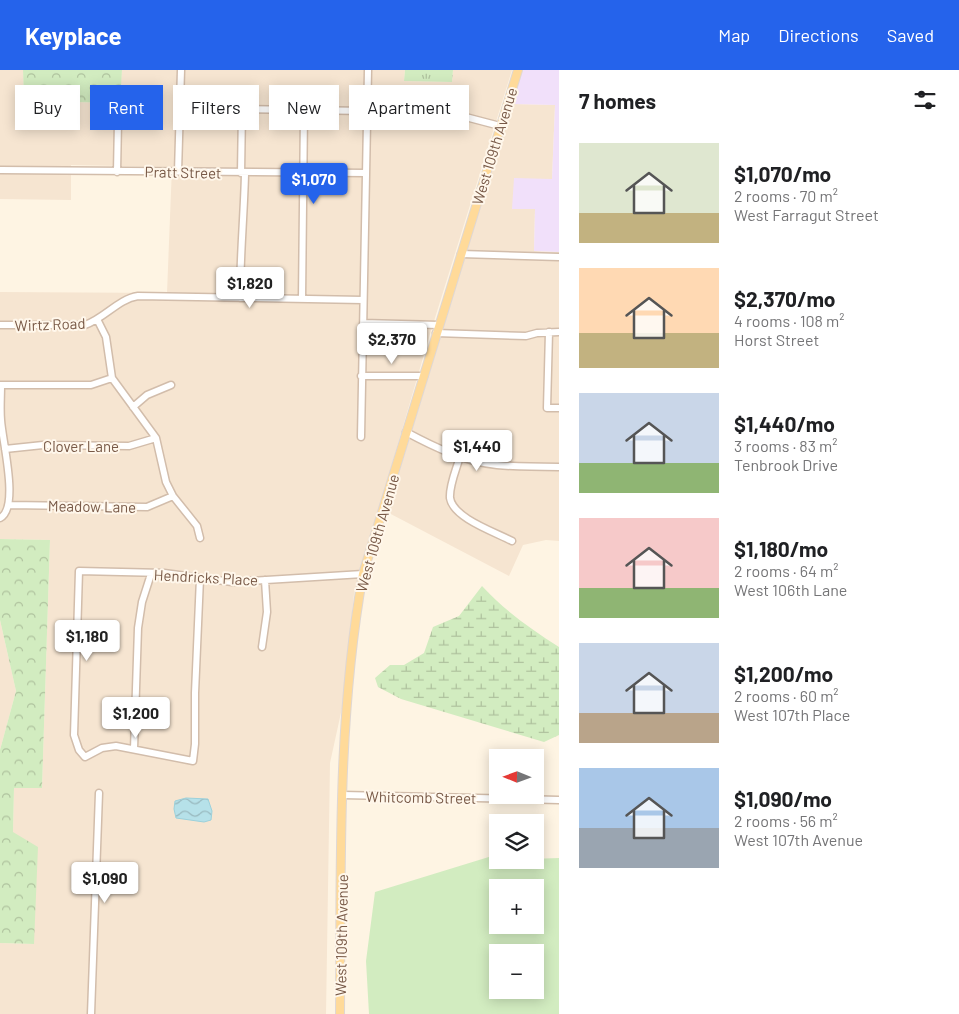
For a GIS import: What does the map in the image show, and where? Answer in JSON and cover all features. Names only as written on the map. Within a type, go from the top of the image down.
[{"type":"main road","name":"West 109th Avenue","points":[[340,1014],[343,795],[348,676],[363,574],[518,70]]},
{"type":"street","points":[[181,70],[181,85]]},
{"type":"street","points":[[368,70],[368,85]]},
{"type":"street","points":[[469,117],[500,126]]},
{"type":"street","points":[[116,172],[118,130]]},
{"type":"street","points":[[178,172],[179,130]]},
{"type":"street","points":[[240,298],[240,247],[243,231],[242,130]]},
{"type":"street","points":[[302,299],[304,130]]},
{"type":"street","points":[[361,437],[367,130]]},
{"type":"street","name":"Pratt Street","points":[[0,170],[243,174],[366,173]]},
{"type":"street","points":[[461,254],[559,256]]},
{"type":"street","name":"Wirtz Road","points":[[0,325],[76,326],[98,321],[131,297],[363,300]]},
{"type":"street","points":[[98,321],[106,337],[112,378],[156,438],[166,482],[173,496],[197,526],[200,538]]},
{"type":"street","points":[[363,323],[439,325]]},
{"type":"street","points":[[436,333],[526,336],[537,332],[559,332]]},
{"type":"street","points":[[550,332],[547,408],[559,408]]},
{"type":"street","points":[[361,376],[424,376]]},
{"type":"street","points":[[0,518],[5,514],[8,505],[9,469],[0,412],[0,385],[91,385],[112,378]]},
{"type":"street","points":[[133,407],[147,395],[171,385]]},
{"type":"street","points":[[406,432],[440,450],[496,466],[559,467]]},
{"type":"street","name":"Clover Lane","points":[[5,449],[43,445],[129,446],[156,438]]},
{"type":"street","points":[[460,456],[450,494],[454,507],[461,515],[512,541]]},
{"type":"street","name":"Meadow Lane","points":[[8,505],[147,507],[173,496]]},
{"type":"street","name":"Hendricks Place","points":[[134,749],[116,746],[102,748],[85,757],[79,750],[74,735],[79,571],[150,574],[232,582],[363,574]]},
{"type":"street","points":[[150,574],[142,602],[138,628],[134,749],[193,761],[200,578]]},
{"type":"street","points":[[262,647],[267,612],[266,580]]},
{"type":"street","points":[[91,1014],[99,792]]},
{"type":"street","name":"Whitcomb Street","points":[[343,795],[559,800]]},
{"type":"shaded area","points":[[0,70],[23,70],[23,85],[15,85],[15,130],[80,130],[80,102],[90,102],[90,130],[163,130],[163,85],[121,85],[122,70],[405,70],[404,81],[452,82],[453,70],[512,70],[430,334],[354,594],[342,708],[330,763],[326,1014],[0,1014],[0,943],[34,944],[13,832],[14,787],[42,788],[50,540],[0,539],[0,292],[167,293],[172,167],[71,165],[71,200],[0,199]]},
{"type":"shaded area","points":[[523,70],[559,70],[559,252],[534,251],[535,209],[512,209],[514,178],[552,179],[555,105],[512,104]]},
{"type":"shaded area","points":[[512,104],[555,105],[552,179],[513,209],[535,209],[534,251],[559,252],[559,541],[546,540],[523,545],[509,576],[387,512]]},
{"type":"shaded area","points":[[0,620],[16,691],[0,750]]},
{"type":"green space","points":[[23,70],[122,70],[121,85],[90,85],[90,102],[80,102],[80,85],[23,85]]},
{"type":"green space","points":[[405,70],[453,70],[452,82],[404,81]]},
{"type":"green space","points":[[0,539],[50,540],[42,788],[14,788],[13,832],[38,847],[34,944],[0,943],[0,750],[16,691],[0,620]]},
{"type":"green space","points":[[482,586],[500,604],[559,647],[559,735],[544,742],[401,699],[378,687],[375,678],[390,665],[404,665],[424,653],[433,627],[459,616]]},
{"type":"green space","points":[[489,857],[489,869],[544,869],[544,858],[559,858],[559,1014],[369,1014],[366,961],[375,892]]},
{"type":"water","points":[[186,798],[208,799],[212,811],[211,820],[204,822],[176,818],[175,801]]}]
